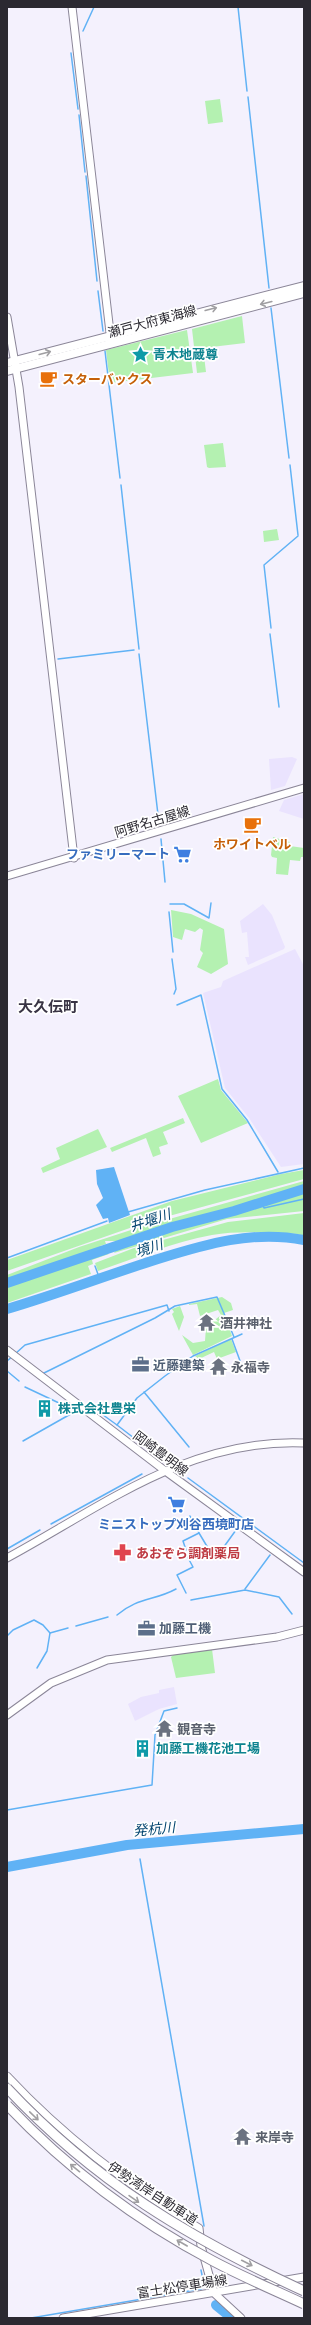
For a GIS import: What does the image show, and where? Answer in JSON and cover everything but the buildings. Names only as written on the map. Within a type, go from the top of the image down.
[{"type":"highway","name":"伊勢湾岸自動車道","points":[[7,2088],[72,2151],[137,2201],[177,2226],[304,2291]]},
{"type":"highway","name":"伊勢湾岸自動車道","points":[[7,2105],[71,2165],[130,2210],[212,2261],[304,2304]]},
{"type":"main road","name":"瀬戸大府東海線","points":[[7,371],[13,365],[304,286]]},
{"type":"main road","name":"瀬戸大府東海線","points":[[111,339],[304,294]]},
{"type":"street","points":[[72,7],[111,339]]},
{"type":"street","points":[[7,317],[74,858]]},
{"type":"street","name":"阿野名古屋線","points":[[7,876],[74,858],[304,788]]},
{"type":"street","name":"岡崎豊明線","points":[[7,1350],[164,1470],[304,1572]]},
{"type":"street","points":[[7,1558],[164,1470],[203,1456],[230,1449],[286,1442],[304,1443]]},
{"type":"street","points":[[7,1715],[51,1683],[107,1660],[277,1637],[304,1630]]},
{"type":"street","points":[[7,2076],[63,2132],[159,2204],[199,2228],[201,2246],[214,2293],[241,2318]]},
{"type":"street","name":"富士松停車場線","points":[[63,2318],[304,2277]]},
{"type":"shaded area","points":[[292,757],[297,759],[285,786],[271,790],[269,759]]},
{"type":"shaded area","points":[[304,794],[304,819],[279,811],[284,800]]},
{"type":"shaded area","points":[[263,904],[272,915],[285,947],[284,949],[248,965],[245,957],[249,957],[247,932],[242,933],[240,921]]},
{"type":"shaded area","points":[[295,949],[304,966],[304,1164],[281,1167],[249,1118],[225,1088],[203,993],[221,987],[223,981]]},
{"type":"shaded area","points":[[174,1687],[177,1704],[159,1709],[135,1721],[128,1704],[141,1697],[159,1693],[159,1690]]},
{"type":"green space","points":[[220,99],[223,122],[208,124],[205,101]]},
{"type":"green space","points":[[242,316],[245,343],[203,348],[206,372],[197,373],[192,329]]},
{"type":"green space","points":[[187,330],[193,373],[110,383],[106,350]]},
{"type":"green space","points":[[223,443],[226,467],[207,467],[204,445]]},
{"type":"green space","points":[[277,529],[279,540],[264,542],[263,531]]},
{"type":"green space","points":[[273,837],[290,842],[290,846],[304,848],[304,857],[301,857],[300,861],[290,860],[288,875],[276,874],[277,858],[272,857],[271,855]]},
{"type":"green space","points":[[171,910],[191,914],[224,929],[228,964],[211,974],[197,967],[203,953],[200,950],[203,930],[200,928],[195,932],[185,929],[182,940],[173,937]]},
{"type":"green space","points":[[218,1079],[221,1090],[248,1123],[201,1143],[178,1096]]},
{"type":"green space","points":[[183,1118],[185,1123],[163,1132],[168,1144],[159,1147],[161,1154],[153,1157],[146,1138],[112,1152],[110,1148]]},
{"type":"green space","points":[[98,1129],[107,1147],[43,1173],[41,1168],[60,1159],[56,1148]]},
{"type":"green space","points":[[304,1170],[304,1179],[147,1222],[7,1271],[7,1260],[172,1201],[281,1174]]},
{"type":"green space","points":[[304,1181],[304,1186],[219,1213],[117,1241],[105,1241],[106,1244],[100,1246],[101,1248],[7,1282],[7,1275],[79,1247],[134,1229]]},
{"type":"green space","points":[[304,1192],[304,1211],[227,1219],[114,1253],[119,1245]]},
{"type":"green space","points":[[304,1213],[304,1236],[298,1234],[244,1232],[223,1233],[197,1238],[169,1246],[98,1271],[95,1263],[134,1248],[228,1222]]},
{"type":"green space","points":[[102,1251],[109,1254],[92,1260],[93,1264],[88,1266],[91,1274],[7,1303],[7,1286]]},
{"type":"green space","points":[[222,1297],[231,1303],[233,1310],[224,1313],[232,1336],[193,1355],[182,1335],[193,1343],[205,1341],[206,1327],[221,1315],[218,1310],[200,1316],[197,1304],[189,1304]]},
{"type":"green space","points":[[180,1306],[184,1317],[179,1331],[172,1314],[174,1312],[172,1309]]},
{"type":"green space","points":[[231,1339],[236,1352],[217,1359],[214,1352],[199,1359],[195,1356]]},
{"type":"green space","points":[[212,1649],[215,1673],[176,1678],[171,1657],[173,1655]]},
{"type":"water","points":[[114,1167],[130,1215],[109,1223],[108,1218],[103,1219],[96,1205],[103,1198],[97,1184],[96,1170]]},
{"type":"waterway","points":[[83,31],[94,7]]},
{"type":"waterway","points":[[238,7],[247,91]]},
{"type":"waterway","points":[[71,53],[78,109]]},
{"type":"waterway","points":[[248,97],[269,288]]},
{"type":"waterway","points":[[79,115],[85,172]]},
{"type":"waterway","points":[[86,176],[97,281]]},
{"type":"waterway","points":[[98,291],[103,331]]},
{"type":"waterway","points":[[271,308],[289,458]]},
{"type":"waterway","points":[[105,351],[120,478]]},
{"type":"waterway","points":[[290,465],[298,535]]},
{"type":"waterway","points":[[121,485],[139,649]]},
{"type":"waterway","points":[[271,628],[264,565],[298,536]]},
{"type":"waterway","points":[[270,634],[279,707]]},
{"type":"waterway","points":[[58,659],[134,650]]},
{"type":"waterway","points":[[139,654],[159,823]]},
{"type":"waterway","points":[[161,839],[165,882]]},
{"type":"waterway","points":[[170,904],[184,904],[209,918],[211,903]]},
{"type":"waterway","points":[[169,912],[173,952]]},
{"type":"waterway","points":[[172,959],[176,989],[174,994]]},
{"type":"waterway","points":[[177,1005],[201,995],[222,1089],[247,1120],[278,1172]]},
{"type":"waterway","points":[[128,1212],[205,1190],[304,1168]]},
{"type":"waterway","name":"井堰川","points":[[7,1283],[172,1227],[234,1211],[304,1189]]},
{"type":"waterway","points":[[261,1202],[264,1208],[304,1199]]},
{"type":"waterway","points":[[7,1258],[107,1221]]},
{"type":"waterway","name":"境川","points":[[7,1309],[194,1248],[230,1240],[248,1238],[285,1237],[304,1240]]},
{"type":"waterway","points":[[95,1266],[99,1277]]},
{"type":"waterway","points":[[42,1374],[155,1318],[175,1306],[217,1297],[234,1337]]},
{"type":"waterway","points":[[15,1354],[25,1345],[167,1305],[169,1311]]},
{"type":"waterway","points":[[99,1412],[117,1425],[137,1398],[165,1376],[193,1356],[242,1334]]},
{"type":"waterway","points":[[232,1339],[243,1369]]},
{"type":"waterway","points":[[7,1361],[13,1356]]},
{"type":"waterway","points":[[7,1371],[19,1381]]},
{"type":"waterway","points":[[23,1441],[76,1411],[25,1387]]},
{"type":"waterway","points":[[144,1392],[189,1447]]},
{"type":"waterway","points":[[117,1425],[160,1458]]},
{"type":"waterway","points":[[51,1524],[142,1474]]},
{"type":"waterway","points":[[188,1478],[304,1563]]},
{"type":"waterway","points":[[186,1550],[183,1541],[199,1533],[190,1516]]},
{"type":"waterway","points":[[7,1549],[40,1530]]},
{"type":"waterway","points":[[199,1533],[208,1548],[218,1555],[236,1530]]},
{"type":"waterway","points":[[245,1589],[270,1555]]},
{"type":"waterway","points":[[186,1593],[177,1575],[193,1567],[187,1556]]},
{"type":"waterway","points":[[117,1615],[132,1605],[176,1589]]},
{"type":"waterway","points":[[191,1600],[245,1590],[279,1597],[292,1614]]},
{"type":"waterway","points":[[76,1626],[108,1617]]},
{"type":"waterway","points":[[7,1636],[13,1630],[34,1620],[43,1625],[50,1633]]},
{"type":"waterway","points":[[37,1668],[47,1651],[50,1633],[68,1628]]},
{"type":"waterway","points":[[7,1810],[152,1785],[155,1735],[164,1711],[177,1708]]},
{"type":"waterway","name":"発杭川","points":[[7,1867],[127,1845],[304,1829]]},
{"type":"waterway","points":[[140,1859],[204,2226]]},
{"type":"waterway","points":[[31,2318],[201,2289],[204,2285],[201,2270]]},
{"type":"waterway","points":[[216,2305],[232,2318]]},
{"type":"place","name":"青木地蔵尊","points":[[140,354]]},
{"type":"place","name":"スターバックス","points":[[49,379]]},
{"type":"place","name":"ホワイトベル","points":[[252,825]]},
{"type":"place","name":"ファミリーマート","points":[[183,854]]},
{"type":"place","name":"酒井神社","points":[[207,1323]]},
{"type":"place","name":"近藤建築","points":[[140,1365]]},
{"type":"place","name":"永福寺","points":[[218,1367]]},
{"type":"place","name":"株式会社豊栄","points":[[45,1408]]},
{"type":"place","name":"ミニストップ刈谷西境町店","points":[[176,1505]]},
{"type":"place","name":"あおぞら調剤薬局","points":[[123,1553]]},
{"type":"place","name":"加藤工機","points":[[146,1628]]},
{"type":"place","name":"観音寺","points":[[164,1729]]},
{"type":"place","name":"加藤工機花池工場","points":[[143,1748]]},
{"type":"place","name":"来岸寺","points":[[242,2137]]},
{"type":"district","name":"大久伝町","points":[[48,1007]]}]
